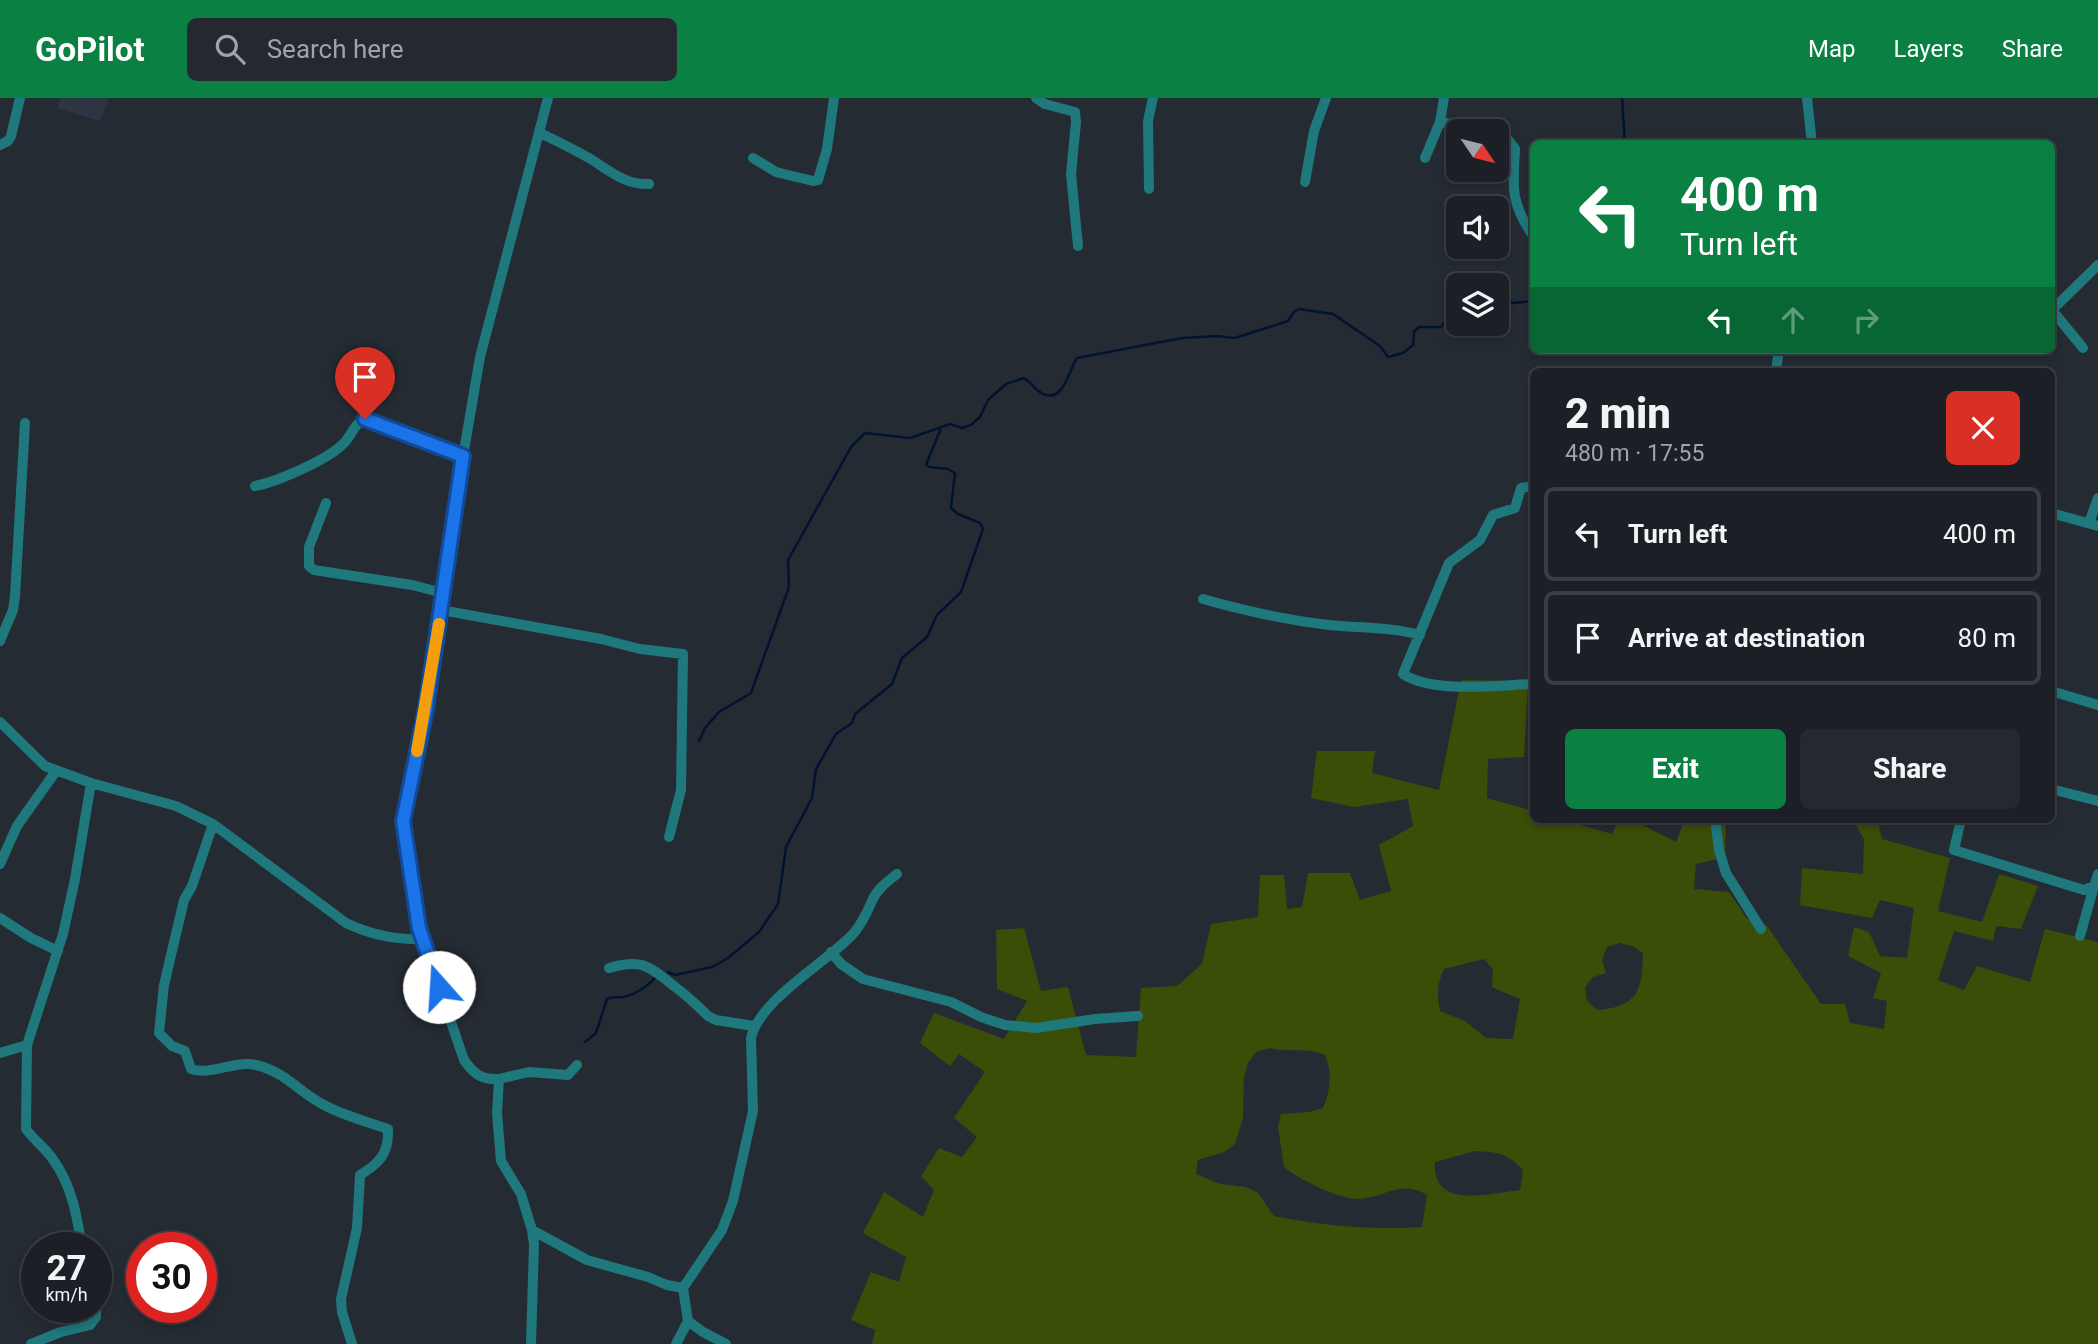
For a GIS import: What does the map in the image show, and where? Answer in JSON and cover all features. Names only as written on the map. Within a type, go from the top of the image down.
[{"type":"street","points":[[0,145],[11,136],[20,98]]},
{"type":"street","points":[[548,98],[480,357],[426,709],[403,821],[416,914],[464,1060],[473,1073],[485,1080],[529,1072],[566,1076],[577,1065]]},
{"type":"street","points":[[753,159],[776,172],[818,180],[827,149],[834,98]]},
{"type":"street","points":[[1036,98],[1045,104],[1075,112],[1071,174],[1078,246]]},
{"type":"street","points":[[1149,189],[1148,121],[1153,98]]},
{"type":"street","points":[[1305,182],[1314,131],[1326,98]]},
{"type":"street","points":[[1425,158],[1440,122],[1444,98]]},
{"type":"street","points":[[1807,98],[1812,140]]},
{"type":"street","points":[[1440,122],[1446,123]]},
{"type":"street","points":[[540,133],[591,159],[615,176],[632,183],[649,184]]},
{"type":"street","points":[[1509,141],[1516,149],[1513,190],[1519,216],[1530,231]]},
{"type":"street","points":[[2055,307],[2098,265]]},
{"type":"street","points":[[2055,314],[2083,348]]},
{"type":"street","points":[[255,486],[271,483],[320,461],[345,443],[359,422],[365,419],[463,456]]},
{"type":"street","points":[[0,641],[15,596],[25,423]]},
{"type":"street","points":[[1530,486],[1521,488],[1515,508],[1493,515],[1480,540],[1449,563],[1403,674],[1411,679],[1455,687],[1530,684]]},
{"type":"street","points":[[2055,518],[2093,525],[2098,498]]},
{"type":"street","points":[[327,503],[309,547],[309,566],[317,571],[412,585],[443,593]]},
{"type":"street","points":[[1203,599],[1253,614],[1331,625],[1402,630],[1420,635]]},
{"type":"street","points":[[441,610],[601,639],[640,649],[683,654],[681,790],[669,837]]},
{"type":"street","points":[[2055,692],[2098,705]]},
{"type":"street","points":[[0,722],[45,766],[91,783],[176,806],[213,824],[357,929],[405,940],[423,939]]},
{"type":"street","points":[[0,864],[17,827],[56,771]]},
{"type":"street","points":[[79,1232],[76,1211],[63,1175],[26,1129],[27,1045],[58,951],[75,879],[91,783]]},
{"type":"street","points":[[2055,790],[2098,802]]},
{"type":"street","points":[[1716,823],[1719,850],[1726,873],[1761,929]]},
{"type":"street","points":[[1960,823],[1954,850],[2084,890],[2096,880]]},
{"type":"street","points":[[213,824],[192,886],[184,900],[164,985],[159,1033],[172,1046],[185,1051],[191,1069],[199,1072],[239,1063],[256,1065],[296,1084],[327,1107],[388,1129],[389,1144],[376,1166],[360,1175],[357,1228],[341,1299],[342,1312],[352,1344]]},
{"type":"street","points":[[726,1344],[688,1321],[683,1288],[722,1230],[733,1201],[753,1111],[751,1038],[754,1026],[788,990],[856,931],[883,884],[897,874]]},
{"type":"street","points":[[2080,936],[2096,880]]},
{"type":"street","points":[[0,918],[58,951]]},
{"type":"street","points":[[831,952],[841,964],[863,979],[951,1002],[1005,1025],[1036,1028],[1138,1016]]},
{"type":"street","points":[[609,968],[642,965],[656,970],[708,1016],[716,1020],[754,1026]]},
{"type":"street","points":[[0,1053],[27,1045]]},
{"type":"street","points":[[499,1079],[497,1113],[501,1161],[521,1194],[534,1244],[527,1342]]},
{"type":"street","points":[[531,1230],[587,1259],[683,1288]]},
{"type":"street","points":[[676,1344],[688,1321]]},
{"type":"street","points":[[32,1344],[92,1323]]},
{"type":"shaded area","points":[[61,98],[109,98],[100,121],[57,108]]},
{"type":"green space","points":[[1461,680],[1528,681],[1524,757],[1488,759],[1487,798],[1530,810],[1530,823],[1573,823],[1612,834],[1617,823],[1644,823],[1676,842],[1683,823],[1726,823],[1725,857],[1696,864],[1694,889],[1729,892],[1747,919],[1767,926],[1821,1004],[1845,1004],[1850,1023],[1884,1029],[1887,1001],[1873,998],[1881,973],[1848,956],[1854,927],[1869,932],[1880,956],[1907,958],[1914,908],[1880,900],[1872,918],[1800,905],[1802,868],[1863,874],[1864,839],[1855,823],[1878,823],[1882,839],[1950,858],[1938,911],[1982,922],[1999,874],[2038,886],[2021,929],[1996,926],[1993,941],[1954,931],[1938,980],[1964,990],[1977,966],[2030,982],[2045,929],[2098,942],[2098,1344],[872,1344],[875,1330],[851,1320],[871,1272],[899,1282],[906,1257],[863,1233],[884,1192],[923,1217],[934,1190],[921,1176],[939,1148],[962,1157],[977,1137],[954,1118],[985,1072],[959,1054],[950,1066],[920,1043],[934,1013],[1004,1039],[1027,1001],[997,989],[996,930],[1024,928],[1041,991],[1068,987],[1086,1055],[1136,1057],[1141,988],[1177,986],[1202,964],[1211,924],[1258,917],[1260,875],[1284,875],[1287,909],[1302,907],[1308,873],[1350,873],[1360,900],[1391,891],[1379,845],[1413,826],[1408,799],[1354,807],[1311,798],[1317,751],[1375,751],[1372,773],[1439,790]],"holes":[[[1620,943],[1643,953],[1639,987],[1629,1001],[1597,1010],[1587,1001],[1585,987],[1593,977],[1606,973],[1602,960],[1607,947]],[[1484,959],[1493,969],[1492,987],[1520,999],[1513,1039],[1486,1038],[1465,1021],[1440,1011],[1438,990],[1444,969]],[[1270,1048],[1311,1051],[1325,1055],[1329,1068],[1328,1095],[1323,1108],[1281,1114],[1278,1127],[1284,1167],[1320,1188],[1350,1198],[1368,1198],[1400,1189],[1427,1195],[1422,1227],[1348,1226],[1274,1216],[1258,1193],[1246,1187],[1220,1184],[1196,1174],[1198,1160],[1224,1152],[1235,1144],[1243,1118],[1244,1077],[1248,1063],[1256,1052]],[[1475,1151],[1501,1154],[1512,1160],[1523,1170],[1520,1190],[1465,1196],[1452,1193],[1443,1187],[1437,1177],[1435,1162]]]},
{"type":"waterway","points":[[1622,98],[1625,140]]},
{"type":"waterway","points":[[1509,302],[1530,301]]},
{"type":"waterway","points":[[699,741],[705,728],[719,712],[751,693],[789,587],[788,560],[851,447],[865,433],[910,438],[950,424],[962,428],[971,425],[980,417],[988,400],[1006,384],[1024,378],[1046,395],[1059,392],[1077,358],[1182,338],[1235,338],[1288,321],[1299,309],[1333,314],[1380,346],[1388,357],[1403,353],[1413,345],[1414,332],[1419,327],[1441,327],[1446,321]]},
{"type":"waterway","points":[[668,972],[675,975],[712,967],[728,958],[759,932],[778,904],[786,847],[812,798],[816,769],[836,734],[852,723],[855,714],[892,684],[902,658],[927,637],[937,615],[961,592],[983,529],[980,523],[958,514],[951,508],[955,473],[926,465],[941,428]]},
{"type":"waterway","points":[[585,1042],[596,1033],[607,999],[634,994],[658,975]]},
{"type":"slow traffic","points":[[417,751],[439,624]]},
{"type":"route","points":[[365,419],[463,456],[426,709],[403,821],[419,928],[439,987]]}]
